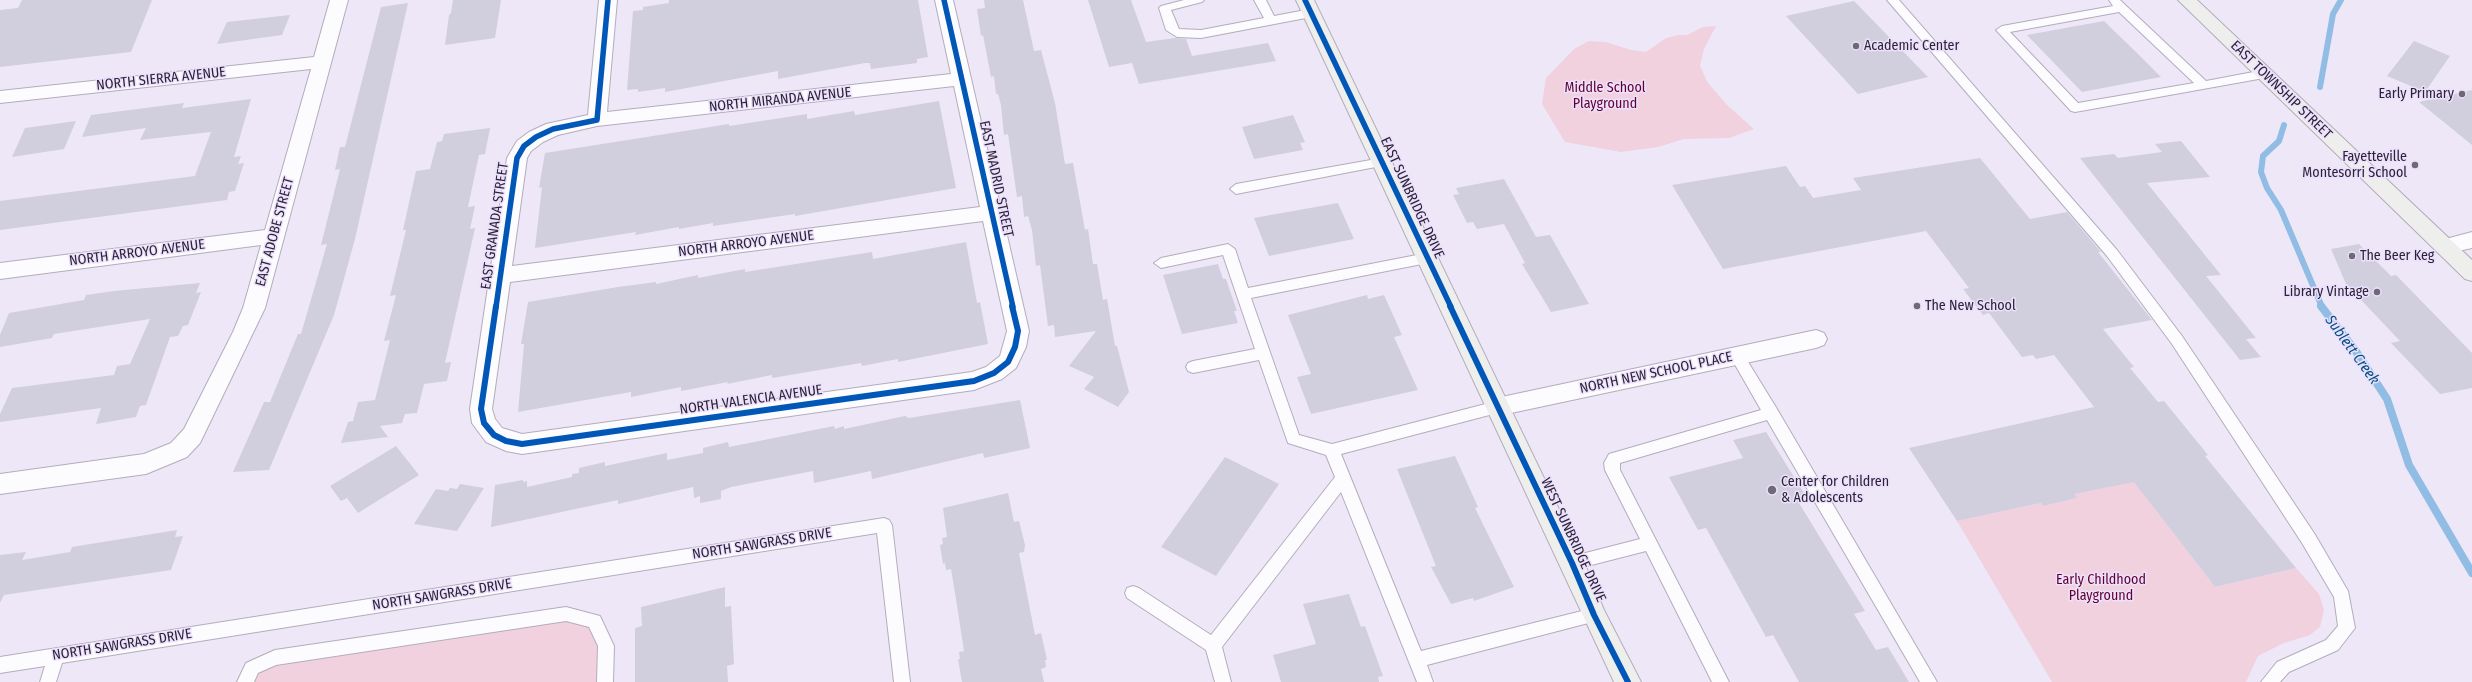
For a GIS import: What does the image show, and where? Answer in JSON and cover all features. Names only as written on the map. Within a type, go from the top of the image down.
[{"type":"street","name":"EAST ADOBE STREET","points":[[0,484],[146,464],[179,450],[194,431],[244,332],[254,308],[339,0]]},
{"type":"street","points":[[597,120],[608,0]]},
{"type":"street","name":"EAST MADRID STREET","points":[[944,0],[1018,331],[1015,347],[1008,362]]},
{"type":"street","name":"EAST TOWNSHIP STREET","points":[[2187,0],[2472,273]]},
{"type":"street","name":"EAST SUNBRIDGE DRIVE","points":[[1308,7],[1497,407]]},
{"type":"street","name":"NORTH SIERRA AVENUE","points":[[0,97],[322,62]]},
{"type":"street","name":"NORTH MIRANDA AVENUE","points":[[597,120],[962,79]]},
{"type":"street","name":"EAST GRANADA STREET","points":[[494,435],[484,423],[481,409],[517,158],[524,146],[536,137],[553,129],[597,120]]},
{"type":"street","name":"NORTH ARROYO AVENUE","points":[[500,275],[991,213]]},
{"type":"street","name":"NORTH ARROYO AVENUE","points":[[0,271],[274,236]]},
{"type":"street","points":[[2445,246],[2472,240]]},
{"type":"street","name":"NORTH NEW SCHOOL PLACE","points":[[1497,407],[1816,339]]},
{"type":"street","name":"NORTH VALENCIA AVENUE","points":[[494,435],[506,441],[522,444],[974,381],[994,373],[1008,362]]},
{"type":"street","name":"WEST SUNBRIDGE DRIVE","points":[[1497,407],[1572,563],[1594,615],[1628,682]]},
{"type":"lane","points":[[1198,0],[1165,8],[1172,30],[1177,33],[1201,34],[1271,21],[1308,7]]},
{"type":"lane","points":[[1260,0],[1271,21]]},
{"type":"lane","points":[[1893,0],[2112,253],[2168,328],[2308,538],[2342,596],[2346,628],[2332,645],[2283,667],[2269,682]]},
{"type":"lane","points":[[2203,84],[2117,4],[2002,30],[2075,108],[2264,74]]},
{"type":"lane","points":[[1236,189],[1382,162]]},
{"type":"lane","points":[[1161,263],[1228,249],[1293,440],[1332,450],[1497,407]]},
{"type":"lane","points":[[1244,294],[1427,258]]},
{"type":"lane","points":[[1194,367],[1264,353]]},
{"type":"lane","points":[[1737,356],[1772,413],[1851,552],[1929,682]]},
{"type":"lane","points":[[1721,682],[1613,470],[1612,463],[1614,458],[1772,413]]},
{"type":"lane","points":[[1332,450],[1425,682]]},
{"type":"lane","points":[[1212,645],[1344,477]]},
{"type":"lane","name":"NORTH SAWGRASS DRIVE","points":[[0,664],[884,525],[902,682]]},
{"type":"lane","points":[[1572,563],[1650,543]]},
{"type":"lane","points":[[1133,593],[1212,645],[1223,682]]},
{"type":"lane","points":[[245,682],[252,668],[275,658],[566,614],[594,622],[606,646],[605,682]]},
{"type":"lane","points":[[1417,660],[1594,615]]},
{"type":"lane","points":[[48,682],[56,656]]},
{"type":"green space","name":"Middle School Playground","points":[[1716,26],[1704,49],[1700,66],[1708,83],[1727,105],[1754,129],[1729,138],[1684,139],[1658,147],[1621,152],[1565,142],[1542,104],[1546,78],[1574,49],[1589,41],[1606,42],[1631,50],[1646,52],[1666,38],[1678,35],[1687,35],[1703,27]]},
{"type":"green space","name":"Early Childhood Playground","points":[[2142,480],[2151,504],[2215,587],[2296,568],[2319,594],[2324,610],[2320,627],[2310,635],[2284,643],[2258,656],[2246,682],[2052,682],[1957,521],[2041,503],[2043,506],[2077,498],[2075,494]]},
{"type":"green space","points":[[566,614],[594,621],[605,682],[245,682],[252,668]]},
{"type":"building","points":[[22,0],[152,0],[131,52],[0,67],[0,10],[18,8]]},
{"type":"building","points":[[453,0],[501,0],[495,38],[445,45],[449,15],[451,13]]},
{"type":"building","points":[[669,0],[918,0],[928,57],[917,59],[917,63],[871,69],[870,63],[865,63],[778,79],[778,71],[665,92],[665,88],[638,92],[638,89],[627,90],[633,11],[643,10],[643,7],[669,3]]},
{"type":"building","points":[[984,0],[1023,0],[1034,51],[1041,50],[1055,103],[1065,164],[1073,163],[1085,230],[1088,229],[1093,264],[1097,264],[1103,300],[1107,299],[1115,346],[1117,346],[1129,392],[1118,407],[1084,389],[1094,377],[1069,366],[1096,331],[1055,337],[1054,325],[1048,326],[1040,265],[1036,266],[1032,230],[1028,216],[1024,217],[1022,196],[1017,197],[1008,134],[1004,135],[1001,105],[998,94],[996,94],[994,76],[991,77],[983,35],[981,36],[977,9],[985,8]]},
{"type":"building","points":[[1088,0],[1131,0],[1146,42],[1175,38],[1186,39],[1192,56],[1268,43],[1276,61],[1139,84],[1132,63],[1109,67]]},
{"type":"building","name":"Academic Center","points":[[1854,1],[1928,77],[1858,94],[1786,16]]},
{"type":"building","points":[[408,3],[355,239],[334,315],[269,470],[233,472],[264,402],[270,402],[298,334],[301,334],[327,244],[321,245],[340,169],[335,170],[340,147],[345,147],[381,7]]},
{"type":"building","points":[[290,15],[282,35],[217,44],[227,22]]},
{"type":"building","points":[[2104,21],[2161,77],[2082,92],[2027,35]]},
{"type":"building","points":[[2414,41],[2450,56],[2425,92],[2387,76]]},
{"type":"building","points":[[2472,90],[2472,145],[2419,102]]},
{"type":"building","points":[[251,99],[234,157],[241,156],[238,164],[244,163],[235,191],[229,192],[227,200],[0,230],[0,201],[195,176],[211,132],[140,140],[146,128],[82,137],[91,115],[184,103],[182,108]]},
{"type":"building","points":[[939,101],[956,188],[795,216],[795,214],[713,226],[713,223],[679,229],[679,227],[635,235],[636,232],[535,248],[542,187],[539,188],[545,153],[729,124],[729,126],[807,114],[807,119],[854,111],[855,115]]},
{"type":"building","points":[[1293,115],[1305,142],[1300,143],[1303,150],[1254,159],[1242,127]]},
{"type":"building","points":[[76,121],[64,149],[12,157],[25,128]]},
{"type":"building","points":[[490,128],[485,154],[479,155],[468,207],[475,206],[470,229],[475,228],[445,363],[451,362],[447,381],[424,384],[417,413],[405,414],[402,423],[380,426],[388,437],[341,443],[348,422],[353,421],[358,402],[375,400],[390,340],[384,341],[396,295],[390,296],[406,230],[403,230],[416,171],[430,169],[437,142],[442,141],[444,134]]},
{"type":"building","points":[[2181,141],[2210,177],[2147,183],[2221,275],[2206,276],[2256,338],[2246,339],[2261,357],[2240,360],[2080,158],[2114,154],[2118,158],[2162,152],[2155,144]]},
{"type":"building","points":[[1980,158],[2030,219],[2067,212],[2101,252],[2098,252],[2152,320],[2103,329],[2134,367],[2130,368],[2158,402],[2164,401],[2208,455],[2205,456],[2296,568],[2215,587],[2134,482],[2075,494],[2077,498],[2043,506],[2041,503],[1957,521],[1909,448],[2094,407],[2054,355],[2036,359],[2033,355],[2022,357],[1989,313],[1983,315],[1963,289],[1969,288],[1926,231],[1723,269],[1672,185],[1786,166],[1800,187],[1805,186],[1813,198],[1861,190],[1853,178]]},
{"type":"building","points":[[1504,179],[1536,237],[1550,235],[1589,304],[1551,312],[1522,264],[1525,263],[1504,224],[1477,229],[1473,222],[1467,223],[1453,195],[1459,194],[1456,188]]},
{"type":"building","points":[[1338,203],[1354,239],[1269,256],[1254,218]]},
{"type":"building","points":[[966,242],[977,303],[980,302],[988,344],[898,362],[898,359],[862,366],[861,363],[772,378],[772,375],[681,391],[681,387],[631,397],[631,392],[518,412],[524,344],[521,344],[528,302],[618,287],[656,282],[656,284],[698,275],[698,278],[745,269],[745,272],[872,252],[873,259]]},
{"type":"building","points":[[2359,244],[2391,276],[2396,275],[2472,353],[2472,388],[2440,394],[2391,343],[2400,341],[2346,284],[2331,249]]},
{"type":"building","points":[[1218,264],[1223,279],[1226,279],[1237,311],[1234,311],[1238,323],[1182,334],[1163,275]]},
{"type":"building","points":[[200,283],[196,293],[201,292],[188,325],[183,326],[178,336],[170,337],[146,405],[140,406],[136,417],[96,424],[101,408],[0,422],[0,414],[12,388],[114,375],[117,366],[130,364],[150,319],[54,334],[52,338],[0,347],[0,335],[9,313],[84,300],[86,295]]},
{"type":"building","points":[[1367,295],[1368,299],[1384,295],[1402,335],[1394,337],[1418,390],[1311,414],[1297,377],[1311,374],[1288,315]]},
{"type":"building","points":[[1020,400],[1030,448],[984,458],[983,453],[872,479],[871,471],[814,483],[813,471],[731,487],[721,491],[721,499],[700,503],[700,496],[694,498],[693,487],[618,504],[618,500],[491,527],[495,485],[523,480],[523,482],[527,481],[527,487],[572,477],[572,474],[579,473],[579,468],[605,462],[605,466],[667,453],[667,460],[703,453],[703,448],[728,442],[729,447],[834,426],[835,429],[844,426],[844,429],[905,416],[909,418]]},
{"type":"building","points":[[1766,432],[1809,501],[1799,503],[1865,611],[1854,614],[1876,650],[1888,647],[1909,682],[1799,682],[1773,635],[1766,637],[1706,528],[1698,530],[1669,477],[1743,458],[1733,440]]},
{"type":"building","points":[[396,446],[419,475],[358,513],[347,498],[341,501],[330,486]]},
{"type":"building","points":[[1455,456],[1478,507],[1475,508],[1514,587],[1474,601],[1473,598],[1451,604],[1431,567],[1436,566],[1397,469]]},
{"type":"building","points":[[1225,457],[1279,484],[1216,576],[1161,547]]},
{"type":"building","points":[[460,484],[484,488],[457,531],[414,524],[436,489],[448,491],[450,488],[457,489]]},
{"type":"building","points":[[1008,493],[1014,522],[1019,521],[1025,545],[1024,552],[1019,553],[1035,635],[1041,633],[1047,660],[1045,660],[1046,667],[1041,669],[1044,682],[962,682],[958,659],[960,659],[959,652],[964,651],[956,599],[951,569],[946,570],[945,563],[943,564],[940,545],[943,544],[942,538],[947,537],[943,508]]},
{"type":"building","points":[[177,530],[175,537],[183,536],[171,570],[4,595],[0,603],[0,555],[26,552],[22,560],[70,552],[72,547]]},
{"type":"building","points":[[725,587],[725,607],[731,606],[734,664],[727,666],[728,682],[635,682],[635,628],[642,626],[641,607]]},
{"type":"building","points":[[1349,594],[1361,627],[1365,626],[1383,676],[1378,677],[1379,682],[1281,682],[1273,655],[1316,644],[1303,604]]},
{"type":"waterway","name":"Sublett Creek","points":[[2320,87],[2333,14],[2341,0]]},
{"type":"waterway","name":"Sublett Creek","points":[[2284,125],[2279,141],[2263,156],[2261,172],[2267,188],[2281,210],[2322,307]]},
{"type":"waterway","name":"Sublett Creek","points":[[2321,306],[2357,353],[2387,399],[2409,465],[2472,573]]},
{"type":"cycle path","points":[[608,0],[597,120],[553,129],[536,137],[524,146],[517,158],[481,409],[484,423],[494,435],[506,441],[522,444],[974,381],[994,373],[1008,362],[1015,347],[1018,331],[944,0]]},
{"type":"cycle path","points":[[1305,0],[1572,563],[1594,615],[1628,682]]},
{"type":"place","name":"Academic Center","points":[[1856,46]]},
{"type":"place","name":"Early Primary","points":[[2462,94]]},
{"type":"place","name":"Fayetteville Montesorri School","points":[[2415,165]]},
{"type":"place","name":"The Beer Keg","points":[[2352,256]]},
{"type":"place","name":"Library Vintage","points":[[2377,292]]},
{"type":"place","name":"The New School","points":[[1917,306]]},
{"type":"place","name":"Center for Children & Adolescents","points":[[1772,490]]}]
